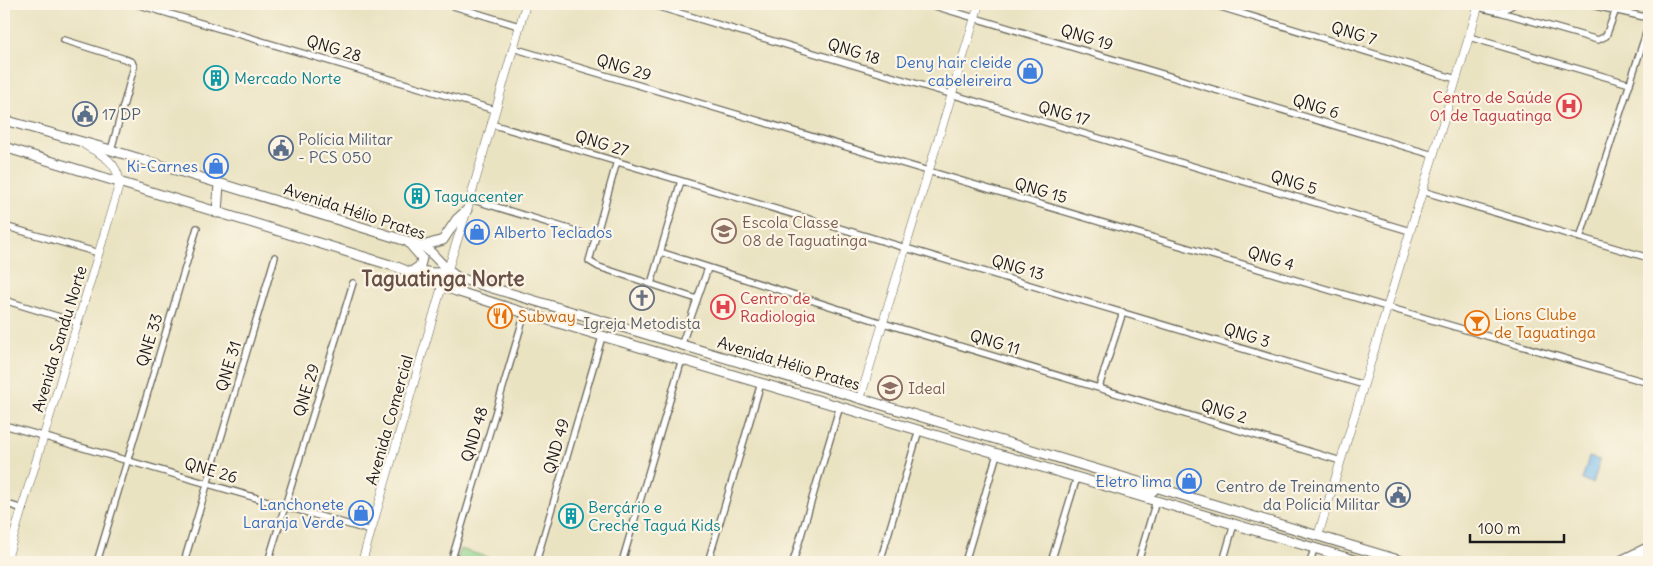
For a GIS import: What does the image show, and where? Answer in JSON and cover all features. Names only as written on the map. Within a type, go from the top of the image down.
[{"type":"highway","points":[[1636,562],[1649,552]]},
{"type":"main road","points":[[397,267],[433,273],[446,272],[467,210],[526,4]]},
{"type":"main road","points":[[860,400],[978,4]]},
{"type":"main road","points":[[1318,536],[1478,6]]},
{"type":"main road","name":"Avenida Hélio Prates","points":[[4,120],[111,150],[423,246],[437,258],[446,272],[459,278],[860,400],[1405,562]]},
{"type":"main road","points":[[78,141],[113,163],[118,171],[120,182]]},
{"type":"main road","name":"Avenida Hélio Prates","points":[[4,148],[397,267],[442,286],[525,314],[682,359],[1361,562]]},
{"type":"main road","name":"Avenida Sandu Norte","points":[[6,562],[120,182]]},
{"type":"main road","points":[[217,213],[219,184]]},
{"type":"main road","points":[[423,246],[443,240],[457,219],[467,210]]},
{"type":"main road","points":[[407,241],[422,258],[420,266],[414,270]]},
{"type":"main road","name":"Avenida Comercial","points":[[362,562],[442,286]]},
{"type":"main road","points":[[641,348],[640,342],[644,340],[668,347],[681,346]]},
{"type":"main road","points":[[840,406],[847,402],[883,411],[887,408]]},
{"type":"main road","points":[[1110,487],[1120,484],[1149,491],[1166,490]]},
{"type":"main road","points":[[1618,562],[1649,547]]},
{"type":"street","name":"QNG 28","points":[[136,4],[496,110]]},
{"type":"street","points":[[166,12],[168,4]]},
{"type":"street","points":[[447,4],[520,26]]},
{"type":"street","name":"QNG 18","points":[[649,4],[951,94]]},
{"type":"street","name":"QNG 19","points":[[928,4],[1192,83]]},
{"type":"street","name":"QNG 7","points":[[1213,4],[1456,79]]},
{"type":"street","points":[[1500,12],[1514,4]]},
{"type":"street","points":[[1587,4],[1615,12],[1649,18]]},
{"type":"street","points":[[1478,6],[1598,40],[1606,36],[1615,12]]},
{"type":"street","points":[[1580,238],[1648,27]]},
{"type":"street","points":[[1469,37],[1630,84]]},
{"type":"street","points":[[64,40],[132,62],[134,68],[111,150]]},
{"type":"street","name":"QNG 29","points":[[513,48],[928,171]]},
{"type":"street","name":"QNG 6","points":[[1192,83],[1433,155]]},
{"type":"street","name":"QNG 17","points":[[951,94],[1169,159]]},
{"type":"street","name":"QNG 27","points":[[492,124],[705,188]]},
{"type":"street","name":"QNG 5","points":[[1169,159],[1410,231]]},
{"type":"street","points":[[617,162],[589,258],[590,263],[697,299]]},
{"type":"street","name":"QNG 15","points":[[928,171],[1147,235]]},
{"type":"street","points":[[651,284],[681,181]]},
{"type":"street","name":"QNG 13","points":[[705,188],[1123,312]]},
{"type":"street","points":[[1422,192],[1649,258]]},
{"type":"street","points":[[470,199],[595,237]]},
{"type":"street","points":[[4,226],[99,253]]},
{"type":"street","name":"QNE 33","points":[[97,562],[197,228]]},
{"type":"street","name":"QNG 4","points":[[1147,235],[1387,308],[1649,383]]},
{"type":"street","name":"QNG 11","points":[[660,252],[883,323],[1099,387]]},
{"type":"street","name":"QNE 31","points":[[184,562],[275,257]]},
{"type":"street","points":[[681,346],[708,268]]},
{"type":"street","name":"QNE 29","points":[[268,562],[353,283]]},
{"type":"street","points":[[4,300],[79,323]]},
{"type":"street","points":[[1099,387],[1123,312]]},
{"type":"street","name":"QNG 3","points":[[1123,312],[1364,385]]},
{"type":"street","name":"QND 48","points":[[451,562],[525,314]]},
{"type":"street","name":"QND 49","points":[[536,562],[602,337]]},
{"type":"street","points":[[622,562],[682,359]]},
{"type":"street","points":[[708,562],[761,383]]},
{"type":"street","name":"QNG 2","points":[[1099,387],[1341,461]]},
{"type":"street","points":[[793,562],[840,406]]},
{"type":"street","name":"QNE 26","points":[[4,424],[371,531]]},
{"type":"street","points":[[880,562],[919,430]]},
{"type":"street","points":[[965,562],[997,454]]},
{"type":"street","points":[[1051,562],[1077,477]]},
{"type":"street","points":[[1138,562],[1156,501]]},
{"type":"street","points":[[4,503],[23,508]]},
{"type":"street","points":[[1223,562],[1234,524]]},
{"type":"street","points":[[1310,562],[1314,548]]},
{"type":"green space","points":[[460,549],[504,562],[456,562]]},
{"type":"water","points":[[1589,457],[1600,460],[1593,483],[1582,480]]},
{"type":"place","name":"Deny hair cleide cabeleireira","points":[[1030,71]]},
{"type":"place","name":"Mercado Norte","points":[[216,78]]},
{"type":"place","name":"Centro de Saúde 01 de Taguatinga","points":[[1569,106]]},
{"type":"place","name":"17 DP","points":[[85,114]]},
{"type":"place","name":"Polícia Militar - PCS 050","points":[[281,148]]},
{"type":"place","name":"Ki-Carnes","points":[[216,166]]},
{"type":"place","name":"Taguacenter","points":[[417,196]]},
{"type":"place","name":"Escola Classe 08 de Taguatinga","points":[[724,231]]},
{"type":"place","name":"Alberto Teclados","points":[[477,232]]},
{"type":"place","name":"Igreja Metodista","points":[[642,298]]},
{"type":"place","name":"Centro de Radiologia","points":[[723,307]]},
{"type":"place","name":"Subway","points":[[500,316]]},
{"type":"place","name":"Lions Clube de Taguatinga","points":[[1477,323]]},
{"type":"place","name":"Ideal","points":[[890,388]]},
{"type":"place","name":"Eletro lima","points":[[1189,481]]},
{"type":"place","name":"Centro de Treinamento da Polícia Militar","points":[[1398,495]]},
{"type":"place","name":"Lanchonete Laranja Verde","points":[[361,513]]},
{"type":"place","name":"Berçário e Creche Taguá Kids","points":[[571,516]]},
{"type":"district","name":"Taguatinga Norte","points":[[443,279]]}]
